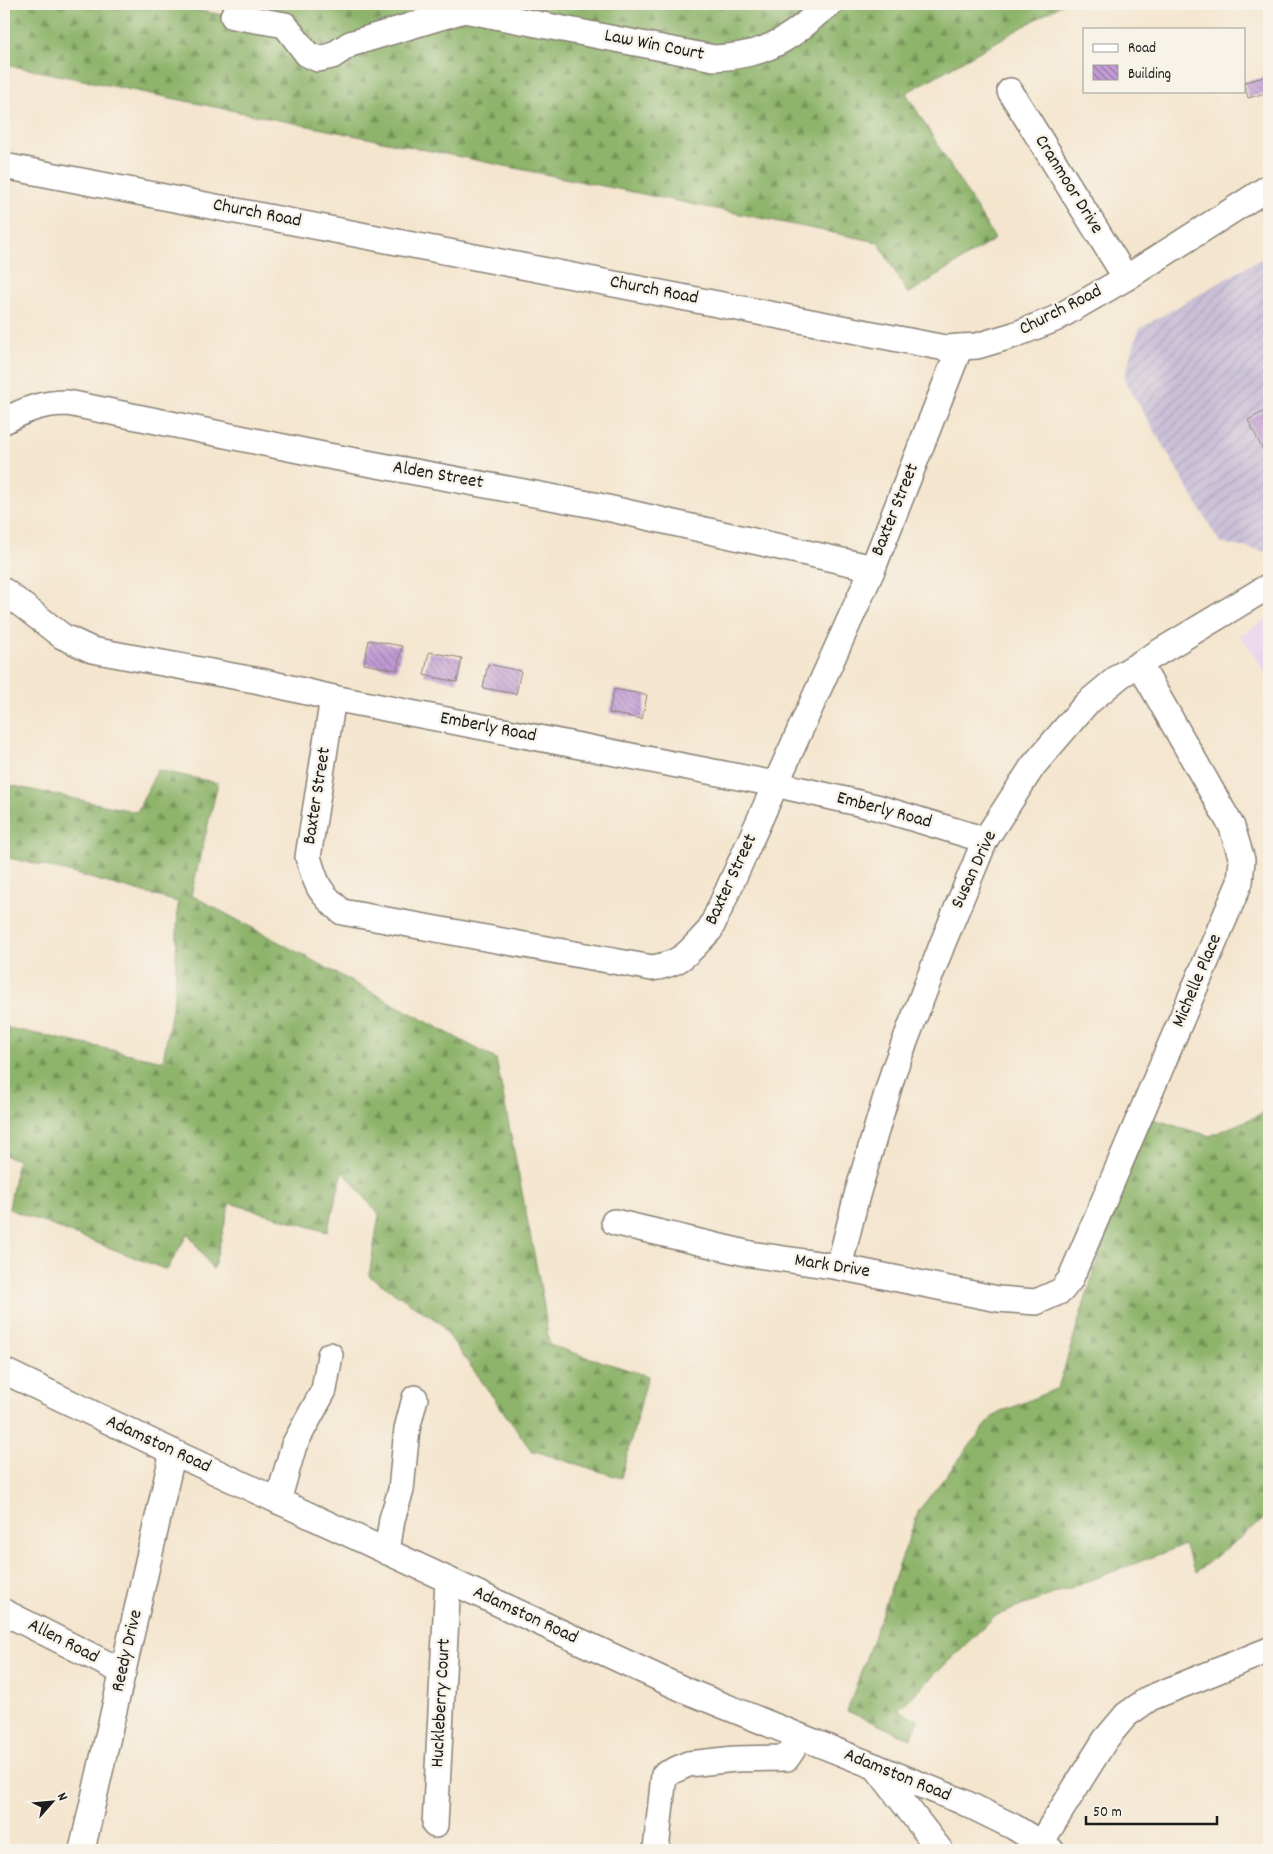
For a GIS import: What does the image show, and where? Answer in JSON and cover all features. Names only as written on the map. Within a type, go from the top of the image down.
[{"type":"street","name":"Law Win Court","points":[[233,16],[285,25],[307,54],[318,59],[332,56],[350,44],[464,10],[714,58],[752,53],[772,47],[802,27],[830,4]]},
{"type":"street","name":"Cranmoor Drive","points":[[1010,91],[1126,278]]},
{"type":"street","name":"Church Road","points":[[4,166],[945,348],[977,346],[1014,336],[1055,319],[1126,278],[1269,187]]},
{"type":"street","name":"Baxter Street","points":[[333,698],[308,857],[314,879],[322,894],[342,912],[652,968],[670,965],[681,960],[710,930],[873,568],[960,347]]},
{"type":"street","name":"Alden Street","points":[[4,421],[28,408],[47,403],[68,403],[333,457],[594,505],[873,568]]},
{"type":"street","name":"Susan Drive","points":[[839,1267],[857,1195],[894,1070],[985,840],[1033,766],[1086,704],[1121,676],[1269,586]]},
{"type":"street","name":"Emberly Road","points":[[4,591],[62,636],[92,650],[260,681],[333,698],[775,784],[876,807],[985,840]]},
{"type":"street","name":"Michelle Place","points":[[1050,1296],[1061,1291],[1070,1280],[1240,882],[1242,860],[1232,827],[1140,664]]},
{"type":"street","name":"Mark Drive","points":[[614,1222],[750,1254],[839,1267],[998,1298],[1036,1302],[1050,1296]]},
{"type":"street","points":[[278,1501],[294,1446],[324,1390],[330,1355]]},
{"type":"street","name":"Adamston Road","points":[[4,1371],[173,1452],[687,1691],[961,1802],[1014,1828],[1046,1847]]},
{"type":"street","points":[[387,1552],[392,1519],[401,1490],[407,1429],[415,1398]]},
{"type":"street","name":"Reedy Drive","points":[[82,1850],[173,1452]]},
{"type":"street","name":"Huckleberry Court","points":[[435,1825],[448,1580]]},
{"type":"street","name":"Allen Road","points":[[4,1612],[123,1672]]},
{"type":"street","points":[[1046,1847],[1105,1740],[1126,1714],[1150,1698],[1269,1650]]},
{"type":"street","points":[[656,1850],[664,1775],[688,1764],[736,1759],[787,1758],[801,1737]]},
{"type":"street","points":[[876,1767],[940,1850]]},
{"type":"shaded area","points":[[1269,254],[1268,552],[1220,543],[1124,379],[1139,329]]},
{"type":"shaded area","points":[[1269,618],[1269,677],[1240,635]]},
{"type":"green space","points":[[4,4],[163,4],[266,23],[269,4],[1063,4],[906,93],[995,239],[908,294],[878,242],[4,64]]},
{"type":"green space","points":[[157,770],[218,783],[191,895],[496,1059],[543,1300],[549,1345],[648,1376],[621,1478],[531,1450],[439,1322],[369,1276],[379,1215],[343,1171],[327,1232],[230,1203],[213,1270],[188,1233],[167,1270],[9,1209],[18,1160],[4,1155],[4,1027],[163,1061],[175,991],[178,902],[46,866],[4,857],[4,784],[137,812]]},
{"type":"green space","points":[[1269,1096],[1269,1515],[1196,1572],[1184,1545],[995,1616],[898,1710],[919,1720],[911,1739],[847,1711],[919,1510],[994,1415],[1058,1388],[1142,1116],[1210,1136],[1262,1114]]},
{"type":"building","points":[[1269,76],[1269,92],[1248,98],[1246,82]]},
{"type":"building","points":[[1269,409],[1269,462],[1248,420]]},
{"type":"building","points":[[369,640],[402,646],[397,670],[364,664]]},
{"type":"building","points":[[429,652],[462,658],[457,682],[424,675]]},
{"type":"building","points":[[488,664],[521,671],[516,694],[483,688]]},
{"type":"building","points":[[614,689],[647,695],[642,719],[609,713]]}]
